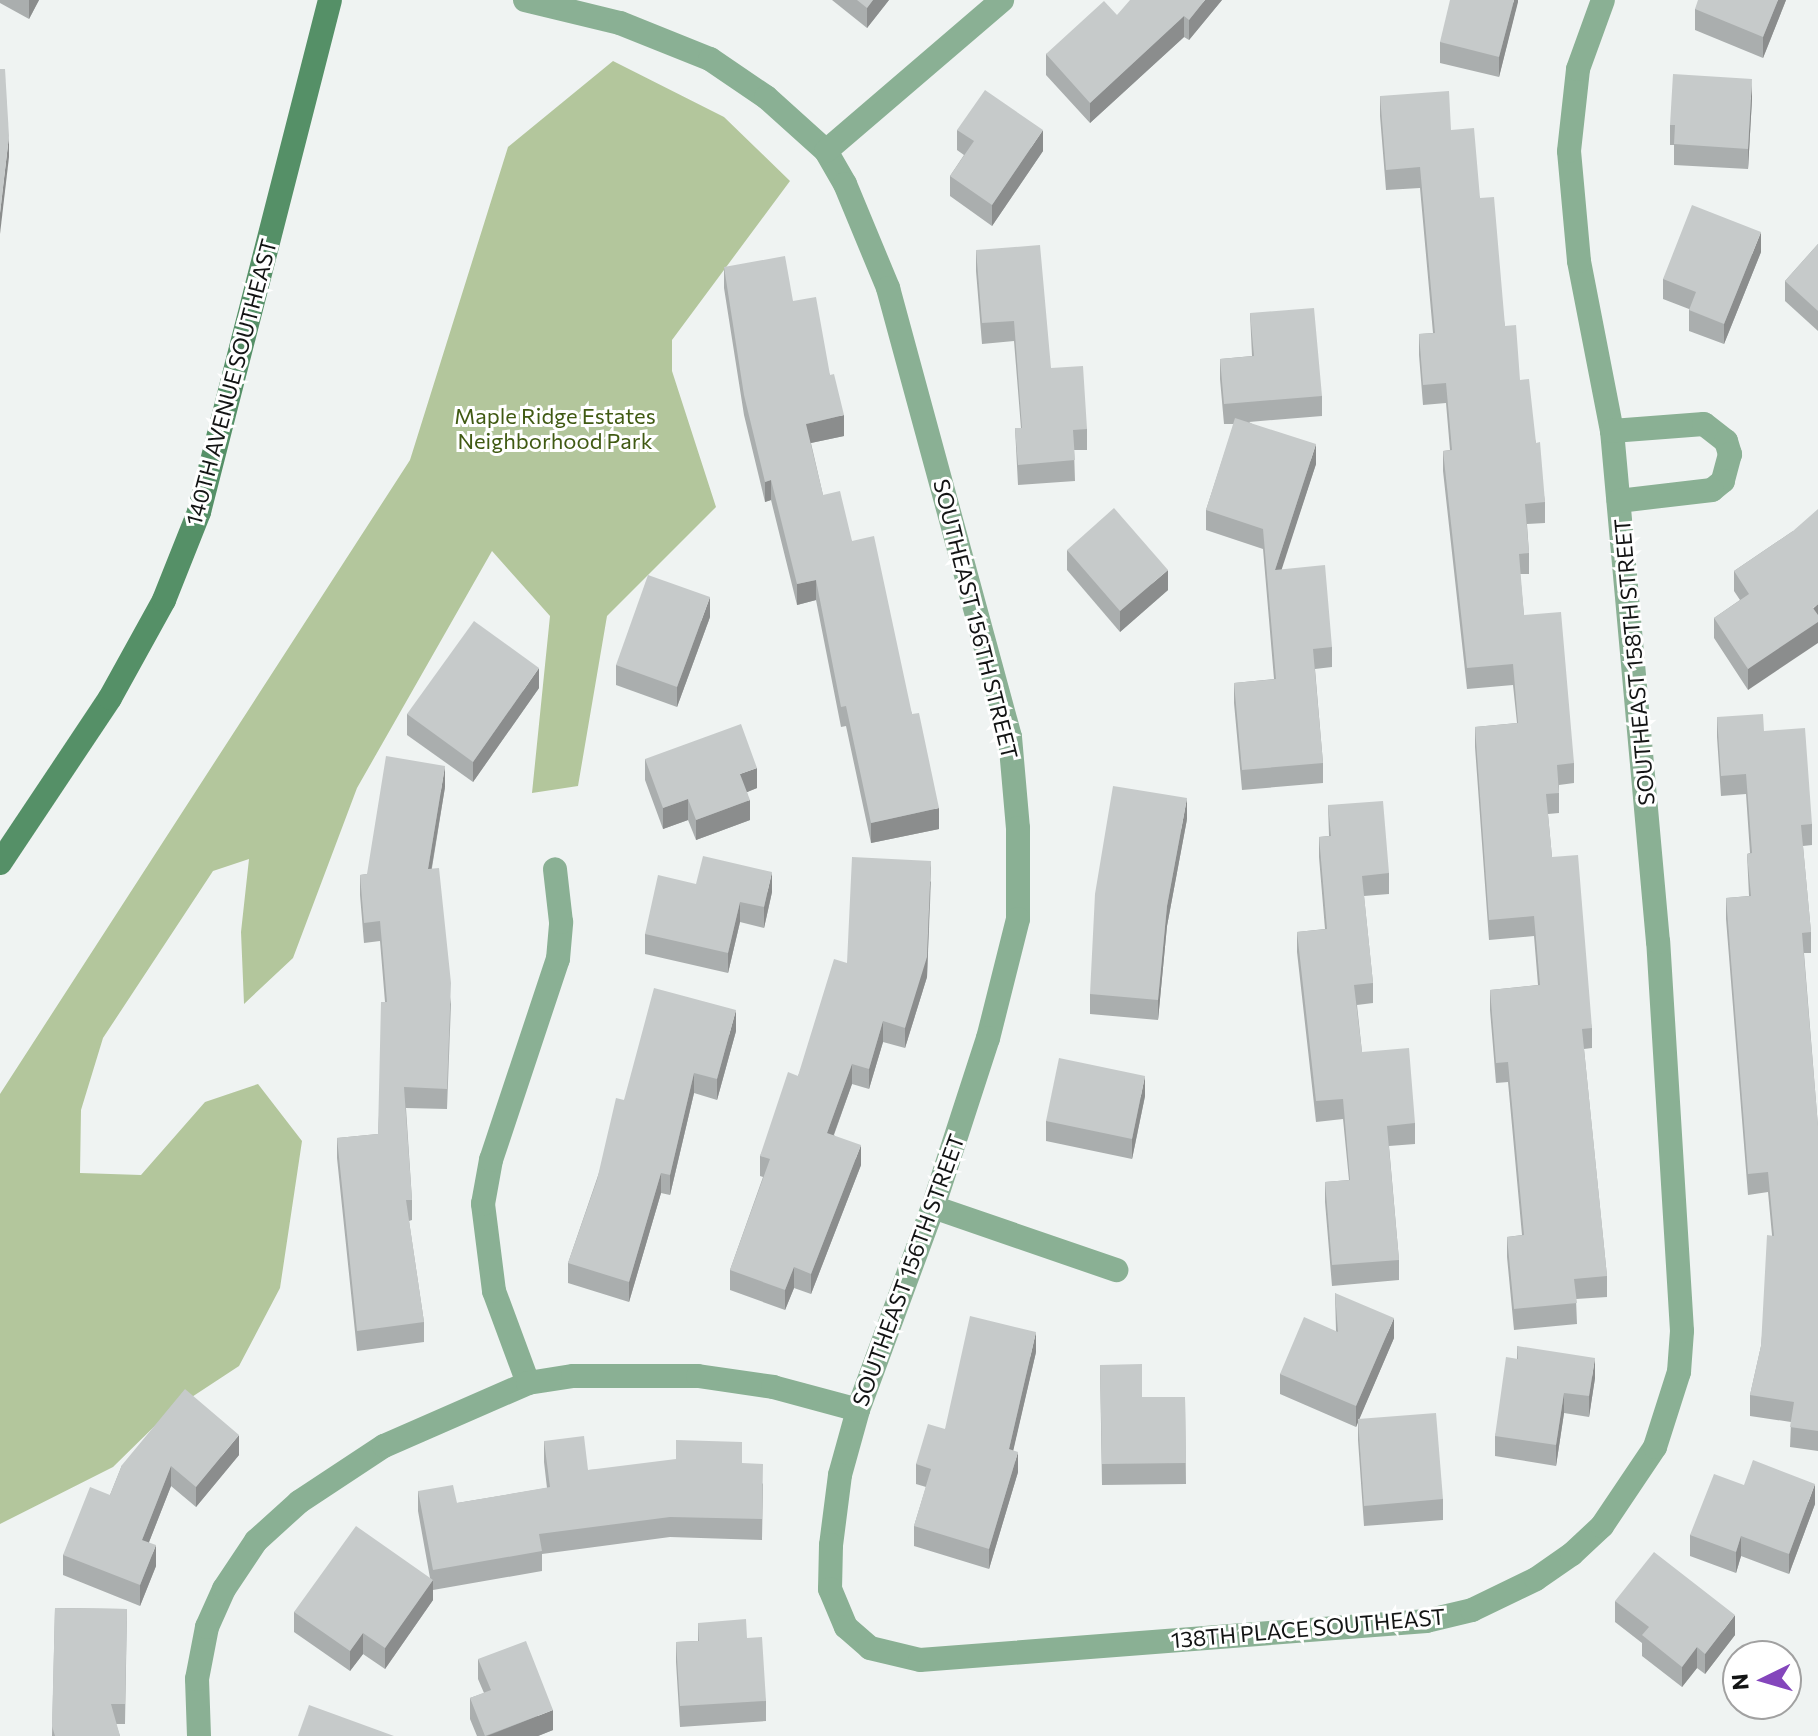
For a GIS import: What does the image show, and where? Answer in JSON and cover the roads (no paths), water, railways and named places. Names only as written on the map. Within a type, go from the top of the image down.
[{"type":"main road","name":"140TH AVENUE SOUTHEAST","points":[[0,863],[110,698],[164,600],[199,512],[330,0]]},
{"type":"street","name":"SOUTHEAST 156TH STREET","points":[[525,0],[620,23],[710,59],[766,97],[826,151],[851,196],[888,288],[1010,737],[1018,828],[1018,919],[988,1038],[933,1207],[858,1410],[840,1475],[829,1568],[836,1609],[846,1627],[870,1648]]},
{"type":"street","points":[[826,151],[1002,0]]},
{"type":"street","name":"SOUTHEAST 158TH STREET","points":[[1603,0],[1578,69],[1569,151],[1579,261],[1612,431],[1619,501],[1658,942],[1682,1331]]},
{"type":"street","points":[[1612,431],[1704,424],[1726,441],[1730,454],[1723,481],[1712,490],[1619,501]]},
{"type":"street","points":[[528,1383],[494,1291],[483,1204],[491,1160],[558,959],[561,922],[555,869]]},
{"type":"street","points":[[933,1207],[1116,1270]]},
{"type":"street","name":"138TH PLACE SOUTHEAST","points":[[870,1648],[920,1660],[1426,1621],[1472,1610],[1536,1579],[1572,1554],[1620,1502],[1655,1447],[1669,1412],[1682,1331]]},
{"type":"street","points":[[199,1736],[197,1679],[207,1627],[224,1589],[256,1541],[299,1502],[384,1446],[528,1383],[627,1373],[698,1376],[773,1387],[858,1410]]},
{"type":"park label","name":"Maple Ridge Estates Neighborhood Park","points":[[555,428]]}]
